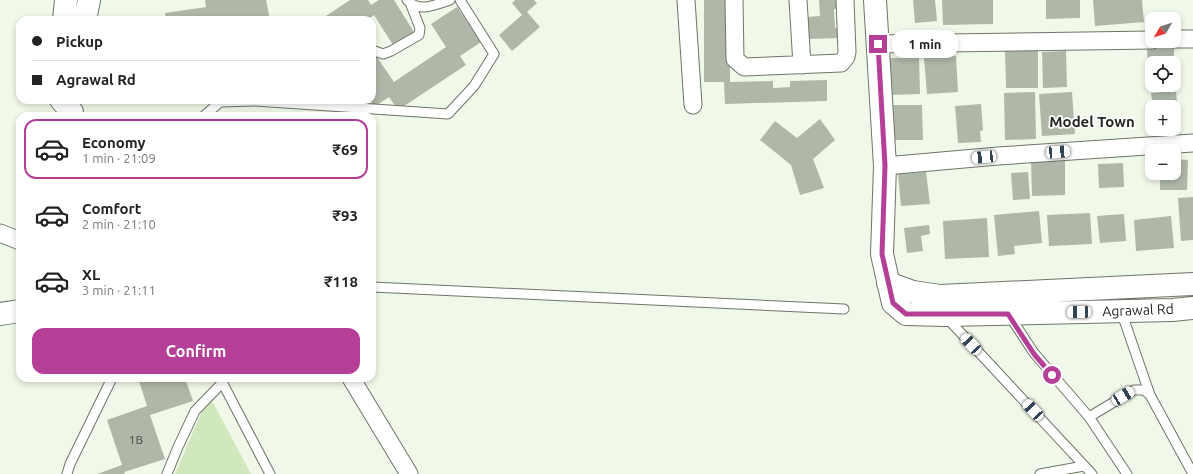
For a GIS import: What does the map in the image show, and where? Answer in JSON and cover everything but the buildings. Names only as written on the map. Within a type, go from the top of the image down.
[{"type":"street","points":[[64,16],[66,0]]},
{"type":"street","points":[[86,16],[89,0]]},
{"type":"street","points":[[686,0],[693,105]]},
{"type":"street","points":[[734,0],[735,59],[744,67],[840,63],[846,58],[847,52],[845,0]]},
{"type":"street","points":[[798,0],[802,65]]},
{"type":"street","name":"Agrawal Rd","points":[[875,0],[885,166],[882,254],[893,303],[906,314],[945,315],[1193,308]]},
{"type":"street","points":[[1181,39],[1193,39]]},
{"type":"street","points":[[878,44],[1145,40]]},
{"type":"street","points":[[885,166],[998,156],[1193,143]]},
{"type":"street","points":[[0,233],[16,239]]},
{"type":"street","name":"Agrawal Rd","points":[[888,283],[913,292],[940,296],[1193,284]]},
{"type":"street","points":[[0,314],[16,312]]},
{"type":"street","points":[[352,382],[409,474]]},
{"type":"lane","points":[[409,2],[418,8],[431,7],[450,0]]},
{"type":"lane","points":[[354,104],[448,114],[474,86],[494,54],[460,0]]},
{"type":"lane","points":[[376,51],[383,54],[418,35],[420,28],[409,2]]},
{"type":"lane","points":[[209,112],[218,104]]},
{"type":"lane","points":[[376,287],[844,309]]},
{"type":"lane","points":[[1121,311],[1150,395],[1193,474]]},
{"type":"lane","points":[[1008,314],[1034,354],[1089,417],[1127,474]]},
{"type":"lane","points":[[945,315],[1092,474]]},
{"type":"lane","points":[[67,474],[70,464],[110,382]]},
{"type":"lane","points":[[167,474],[195,411],[220,382]]},
{"type":"lane","points":[[222,382],[270,474]]},
{"type":"lane","points":[[1089,417],[1134,390],[1144,390],[1150,395]]},
{"type":"lane","points":[[1040,474],[1084,466]]},
{"type":"green space","points":[[209,395],[251,474],[175,474]]},
{"type":"district","name":"Model Town","points":[[1092,121]]},
{"type":"route","points":[[878,44],[885,166],[882,254],[893,303],[906,314],[1008,314],[1034,354],[1052,375]]}]
